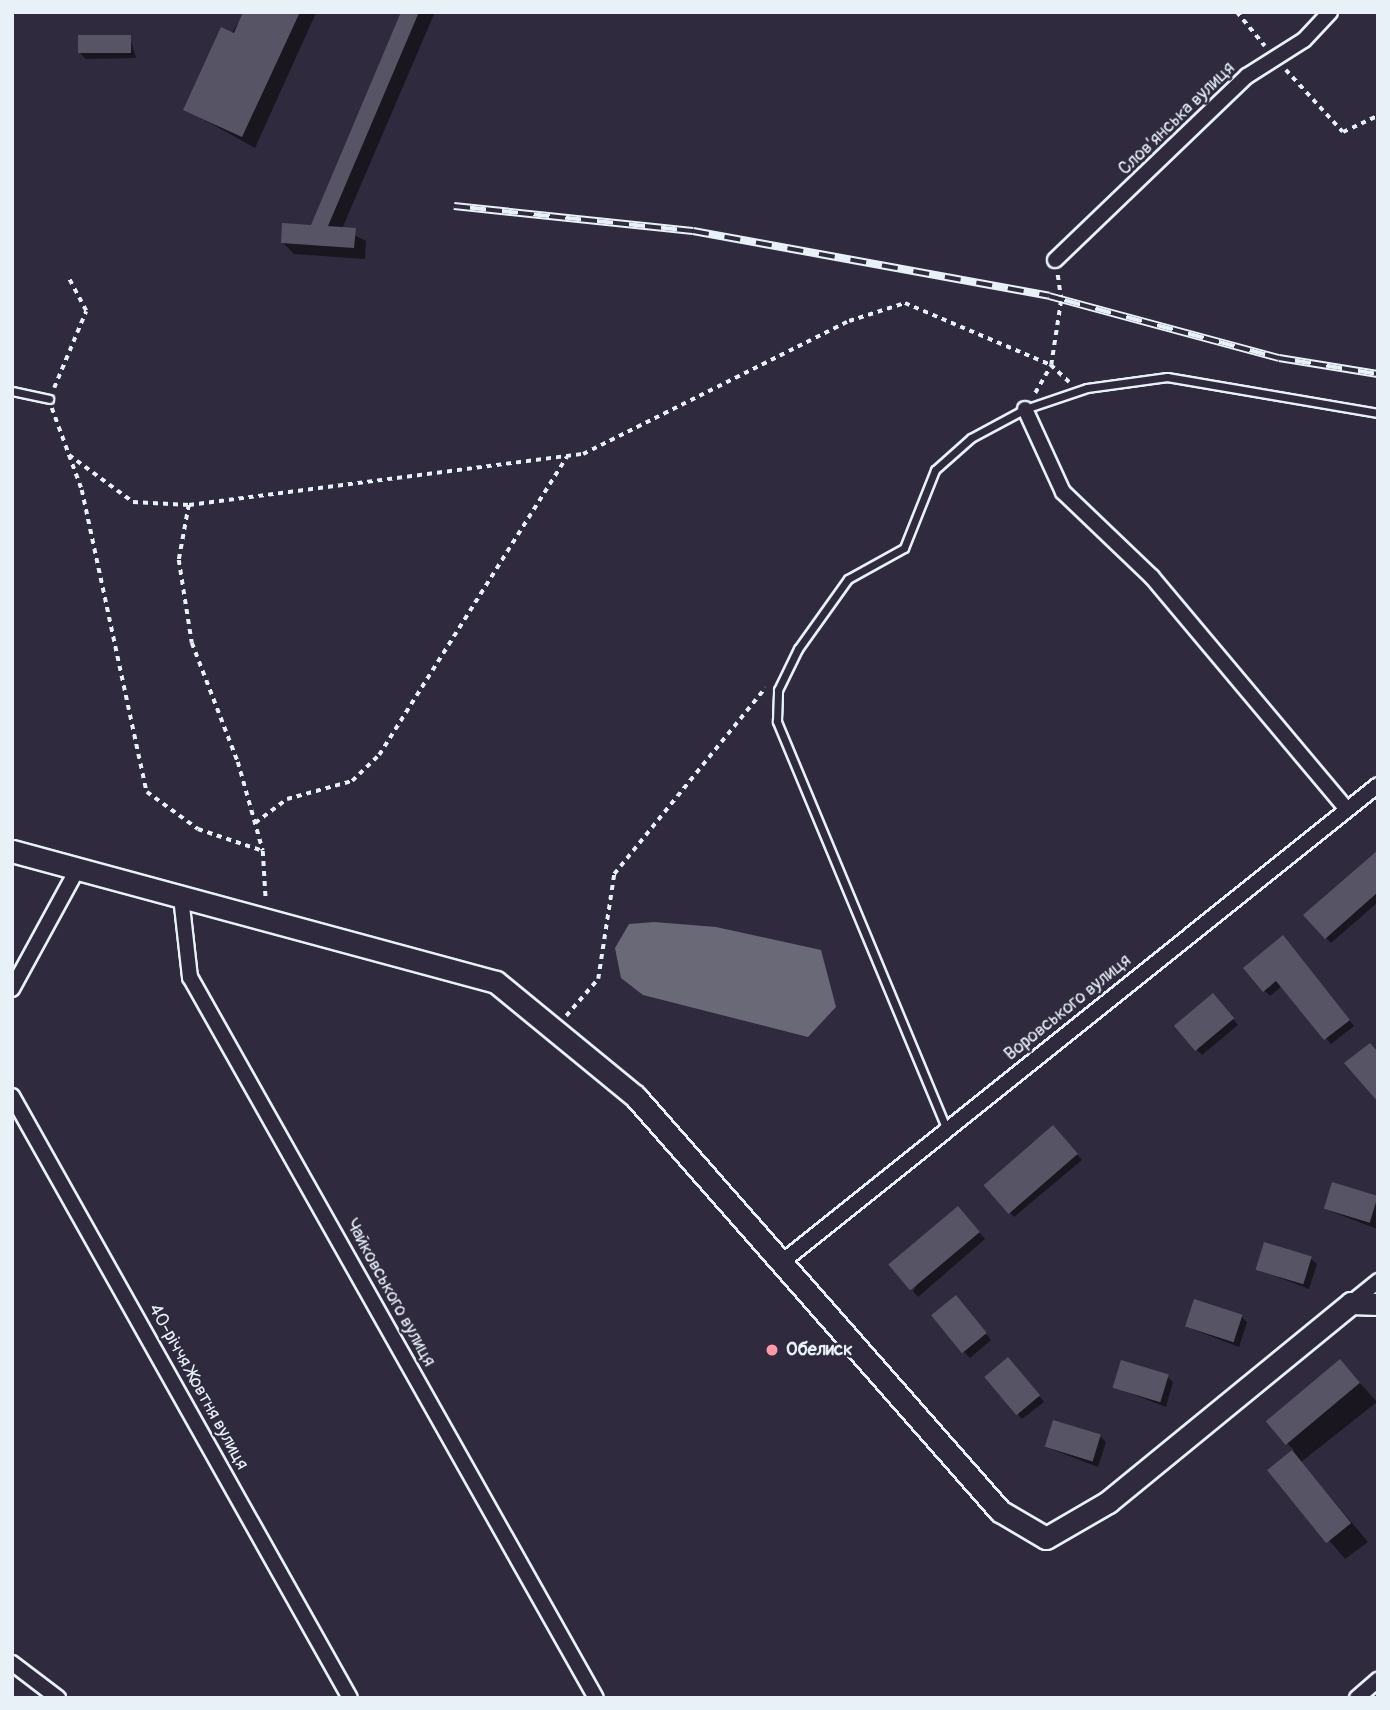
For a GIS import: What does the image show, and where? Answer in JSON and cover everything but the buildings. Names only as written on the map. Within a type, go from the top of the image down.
[{"type":"street","name":"Слов’янська вулиця","points":[[1055,260],[1247,76],[1275,58],[1330,12]]},
{"type":"street","points":[[1025,410],[1063,492],[1178,606],[1347,809]]},
{"type":"street","name":"Воровського вулиця","points":[[782,1262],[1378,785]]},
{"type":"street","points":[[12,851],[496,982],[635,1096],[1000,1511],[1046,1538],[1108,1502],[1378,1281]]},
{"type":"street","points":[[12,989],[78,869]]},
{"type":"street","name":"Чайковського вулиця","points":[[181,897],[190,977],[596,1698]]},
{"type":"street","name":"40-річчя Жовтня вулиця","points":[[12,1096],[349,1698]]},
{"type":"street","points":[[1351,1303],[1378,1304]]},
{"type":"street","points":[[12,1663],[58,1698]]},
{"type":"street","points":[[1357,1698],[1378,1680]]},
{"type":"lane","points":[[947,1130],[777,721],[778,690],[798,649],[848,579],[904,548],[935,470],[971,438],[1025,410],[1078,391],[1167,377],[1378,413]]},
{"type":"lane","points":[[12,391],[49,400]]},
{"type":"path","points":[[1237,12],[1343,132],[1378,116]]},
{"type":"path","points":[[1025,410],[1051,365],[1061,300],[1055,260]]},
{"type":"path","points":[[69,279],[86,311],[49,400],[69,456],[147,792],[198,829],[263,851]]},
{"type":"path","points":[[69,456],[133,502],[189,505],[583,454],[849,321],[905,303],[1051,365],[1078,391]]},
{"type":"path","points":[[255,822],[287,799],[352,781],[379,755],[568,456]]},
{"type":"path","points":[[189,505],[179,560],[192,643],[263,851],[267,920]]},
{"type":"path","points":[[554,1030],[598,979],[614,874],[772,681]]},
{"type":"water","points":[[654,922],[716,927],[821,950],[836,1007],[808,1037],[643,995],[621,978],[615,948],[629,924]]},
{"type":"railway","points":[[454,206],[693,231],[1049,296],[1279,358],[1378,374]]},
{"type":"place","name":"Обелиск","points":[[772,1350]]}]
